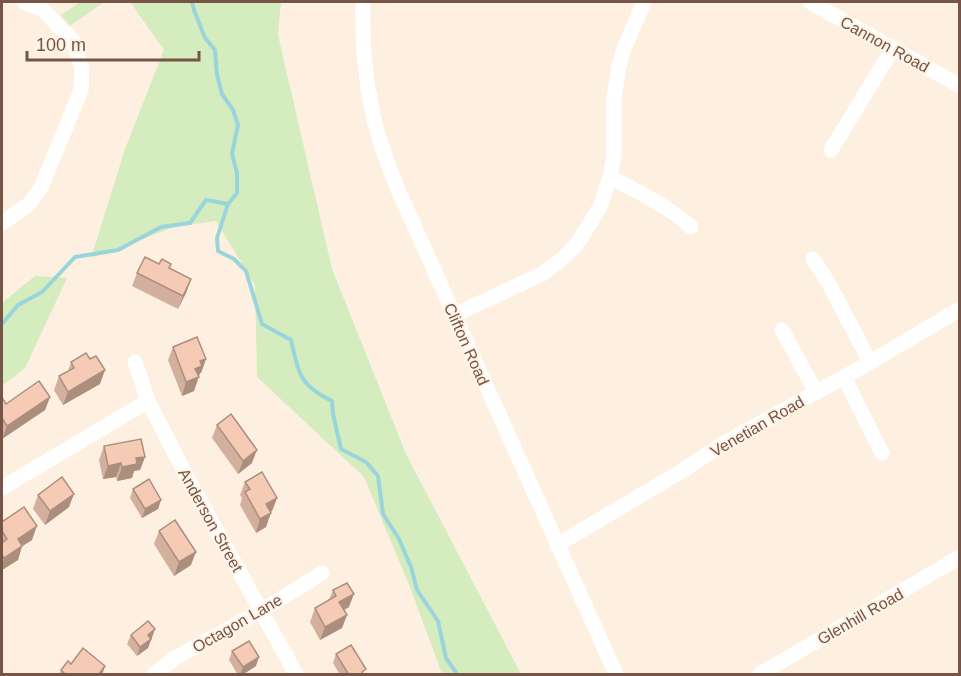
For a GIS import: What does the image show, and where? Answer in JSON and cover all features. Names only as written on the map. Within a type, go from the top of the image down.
[{"type":"street","points":[[2,223],[28,205],[41,188],[81,90],[82,68],[73,41],[42,9],[24,2]]},
{"type":"street","name":"Clifton Road","points":[[363,2],[364,61],[372,110],[382,149],[398,190],[616,675]]},
{"type":"street","points":[[454,315],[542,274],[562,260],[577,244],[600,207],[614,156],[614,98],[619,66],[644,2]]},
{"type":"street","name":"Cannon Road","points":[[810,2],[960,86]]},
{"type":"street","points":[[831,150],[893,48]]},
{"type":"street","points":[[610,177],[660,205],[691,227]]},
{"type":"street","points":[[813,259],[828,282],[870,362]]},
{"type":"street","name":"Venetian Road","points":[[557,545],[682,471],[724,443],[844,377],[960,309]]},
{"type":"street","points":[[782,330],[816,392]]},
{"type":"street","name":"Anderson Street","points":[[135,362],[148,401],[188,479],[296,675]]},
{"type":"street","points":[[844,377],[882,453]]},
{"type":"street","points":[[2,488],[148,401]]},
{"type":"street","name":"Glenhill Road","points":[[760,675],[960,557]]},
{"type":"street","name":"Octagon Lane","points":[[154,675],[175,658],[261,611],[322,573]]},
{"type":"green space","points":[[80,2],[104,2],[70,26],[61,15]]},
{"type":"green space","points":[[130,2],[281,2],[278,35],[332,269],[406,454],[521,674],[442,674],[410,587],[364,477],[257,377],[255,285],[216,221],[174,227],[91,258],[125,149],[164,50]]},
{"type":"green space","points":[[35,276],[67,278],[25,368],[2,386],[2,303]]},
{"type":"building","points":[[145,257],[159,264],[162,259],[171,264],[169,268],[191,279],[183,296],[137,273]]},
{"type":"building","points":[[197,337],[206,359],[200,361],[202,366],[195,369],[199,377],[186,382],[173,347]]},
{"type":"building","points":[[86,353],[90,359],[96,356],[105,370],[68,392],[59,376],[74,368],[71,362]]},
{"type":"building","points":[[39,381],[50,397],[7,426],[2,418],[2,400],[6,404]]},
{"type":"building","points":[[231,414],[257,450],[243,461],[217,425]]},
{"type":"building","points":[[141,439],[145,457],[136,458],[137,464],[122,467],[121,463],[108,466],[104,446]]},
{"type":"building","points":[[262,472],[277,498],[266,504],[271,513],[260,519],[245,492],[250,489],[245,482]]},
{"type":"building","points":[[62,477],[74,494],[50,511],[38,495]]},
{"type":"building","points":[[149,479],[161,500],[145,509],[133,489]]},
{"type":"building","points":[[24,507],[37,526],[18,539],[22,546],[4,558],[2,543],[7,539],[2,531],[2,522]]},
{"type":"building","points":[[175,520],[196,552],[179,562],[159,531]]},
{"type":"building","points":[[347,583],[354,594],[339,602],[347,615],[325,627],[315,608],[336,596],[333,590]]},
{"type":"building","points":[[148,621],[155,629],[148,635],[151,639],[140,647],[131,635]]},
{"type":"building","points":[[249,641],[259,657],[243,667],[232,651]]},
{"type":"building","points":[[351,645],[366,669],[362,672],[363,675],[349,675],[336,654]]},
{"type":"building","points":[[83,648],[105,666],[98,675],[66,675],[61,670],[68,661],[71,664]]},
{"type":"waterway","points":[[192,2],[205,38],[215,50],[217,75],[222,94],[233,110],[238,125],[232,154],[237,173],[237,193],[228,204],[217,238],[218,251],[234,259],[246,271],[262,324],[291,340],[302,377],[313,390],[332,401],[341,449],[366,462],[378,476],[383,514],[399,539],[411,567],[417,590],[438,621],[446,658],[457,674]]},
{"type":"waterway","points":[[2,324],[18,305],[42,292],[75,257],[118,250],[161,227],[190,223],[206,200],[228,204]]}]
